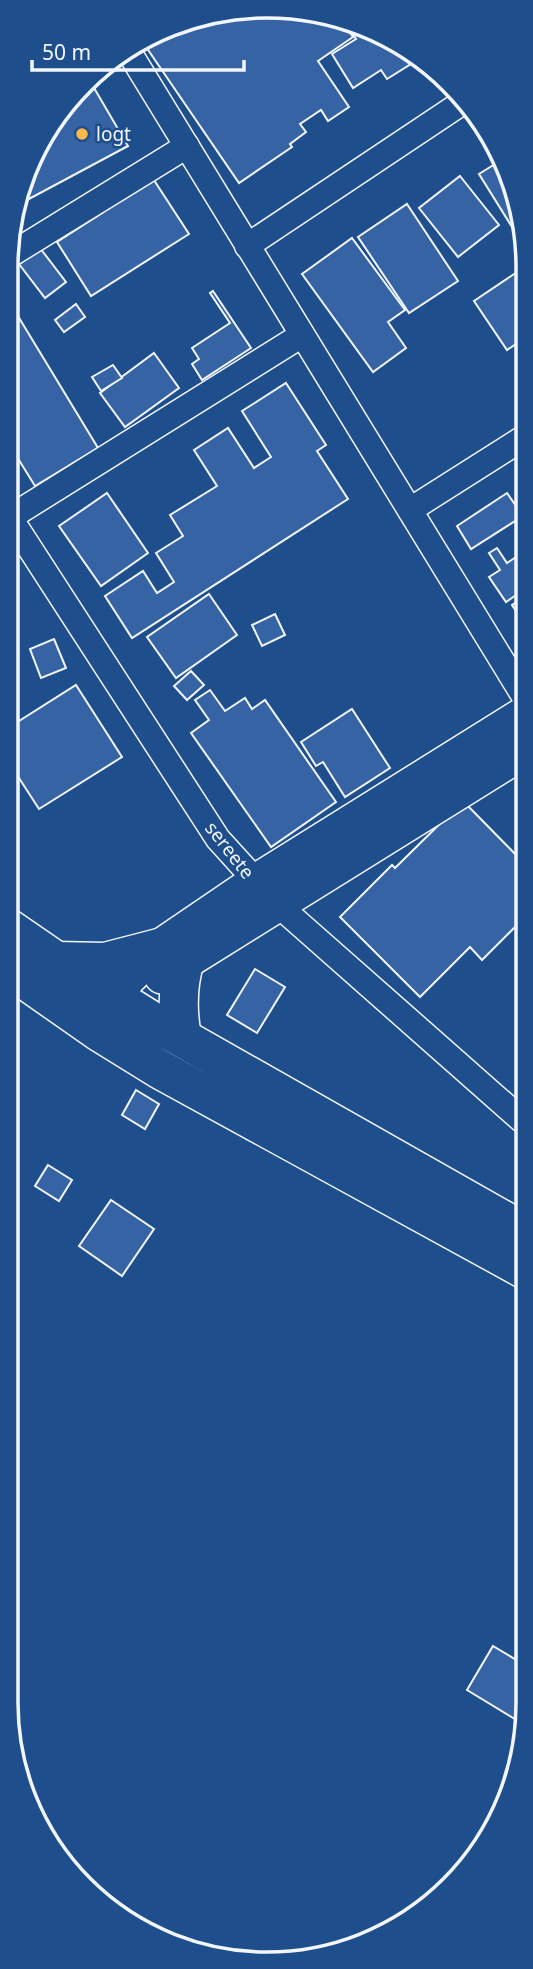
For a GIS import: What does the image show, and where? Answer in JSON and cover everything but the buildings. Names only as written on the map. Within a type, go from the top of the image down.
[{"type":"main road","points":[[112,1011],[146,987],[172,954],[266,893],[516,720]]},
{"type":"main road","points":[[266,893],[516,755]]},
{"type":"main road","points":[[18,935],[56,961],[112,1011],[161,1070],[516,1265]]},
{"type":"main road","points":[[56,961],[105,962],[172,954]]},
{"type":"main road","points":[[172,954],[180,975],[177,1006],[182,1037]]},
{"type":"main road","points":[[18,972],[182,1037],[516,1227]]},
{"type":"street","points":[[132,57],[516,683]]},
{"type":"street","points":[[247,246],[457,106]]},
{"type":"street","points":[[18,250],[187,146]]},
{"type":"street","points":[[18,512],[302,335]]},
{"type":"street","points":[[410,510],[516,443]]},
{"type":"street","name":"sereete","points":[[18,529],[218,839],[266,893],[516,1115]]},
{"type":"place","name":"logt","points":[[82,134]]}]
